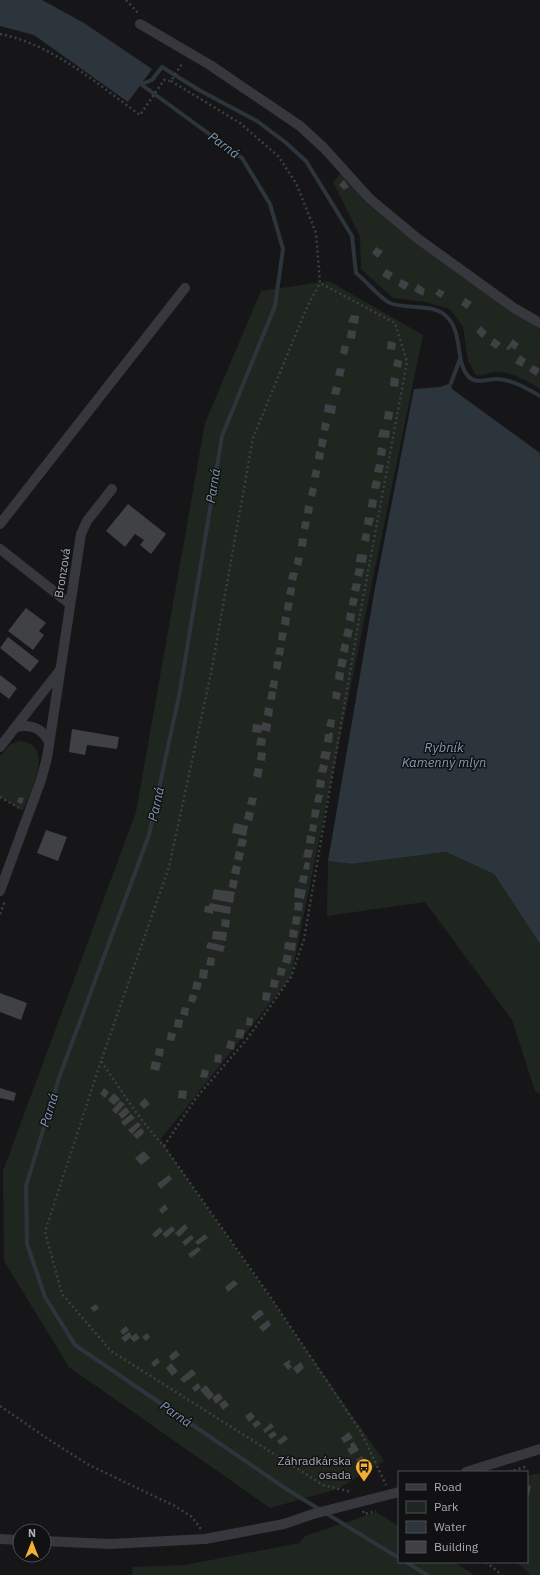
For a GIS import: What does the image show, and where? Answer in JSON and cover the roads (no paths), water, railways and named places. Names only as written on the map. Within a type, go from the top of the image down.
[{"type":"street","points":[[140,24],[190,52],[300,126],[324,148],[370,199],[417,238],[514,308],[540,323]]},
{"type":"street","points":[[0,524],[184,288]]},
{"type":"street","name":"Bronzová","points":[[0,891],[41,780],[49,742],[83,529],[87,521],[112,490]]},
{"type":"street","points":[[0,549],[70,604]]},
{"type":"street","name":"Bronzová","points":[[0,747],[60,669]]},
{"type":"street","points":[[16,728],[33,727],[43,733],[49,742]]},
{"type":"street","points":[[469,1471],[540,1448]]},
{"type":"street","points":[[52,1541],[110,1544],[205,1539],[284,1524],[313,1514],[395,1493]]},
{"type":"street","points":[[0,1539],[12,1540]]},
{"type":"water","points":[[0,0],[42,0],[84,23],[152,69],[128,102],[34,35],[0,26]]},
{"type":"water","name":"Rybník Kamenný mlyn","points":[[451,383],[452,389],[540,453],[540,944],[494,874],[446,852],[352,864],[328,861],[375,588],[414,389],[440,387]]},
{"type":"waterway","points":[[142,84],[152,80],[162,67],[199,90],[257,121],[285,142],[306,161],[352,236],[356,273],[382,298],[390,303],[428,308],[442,313],[448,318],[456,332],[462,364],[469,377],[476,381],[494,379],[509,381],[540,396]]},
{"type":"waterway","name":"Parná","points":[[138,82],[242,158],[270,204],[283,249],[275,306],[222,436],[180,691],[149,835],[59,1078],[26,1186],[27,1244],[45,1297],[75,1345],[288,1490],[398,1557]]},
{"type":"waterway","points":[[451,383],[460,359]]},
{"type":"waterway","name":"Parná","points":[[408,1563],[427,1575]]},
{"type":"place","name":"Záhradkárska osada","points":[[364,1482]]}]
